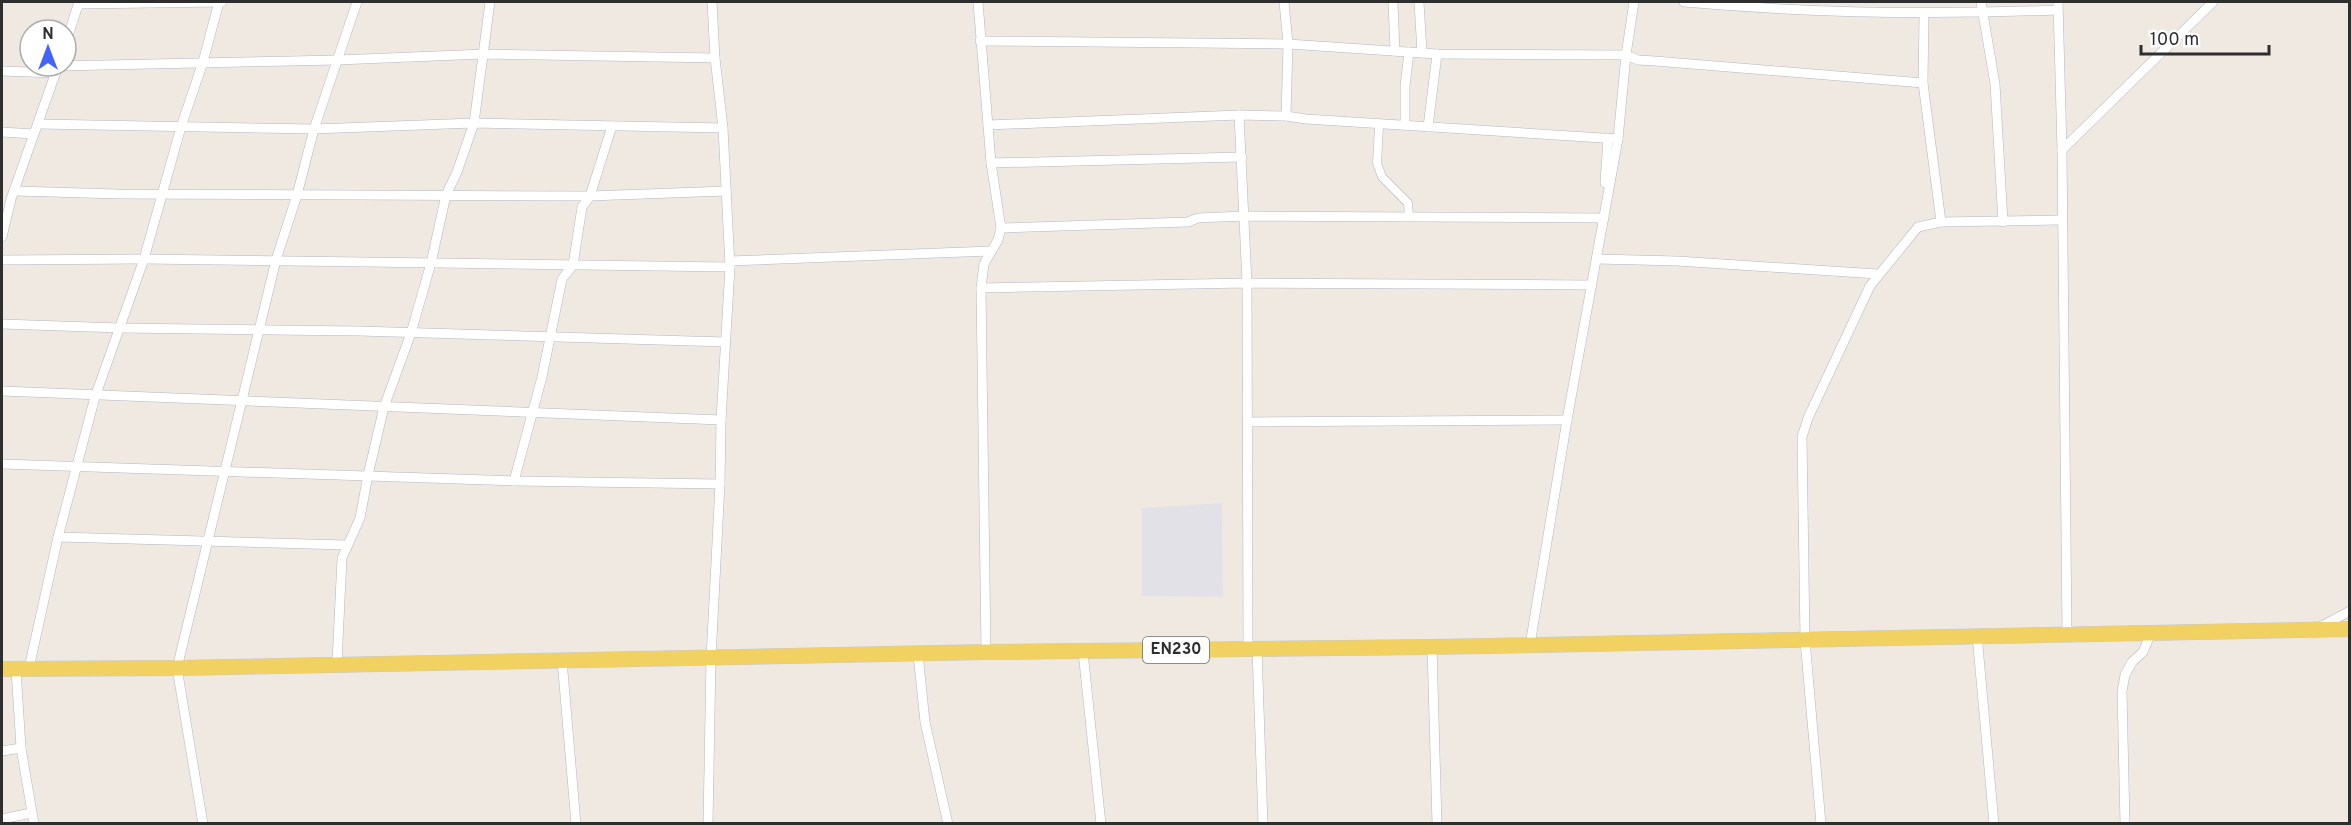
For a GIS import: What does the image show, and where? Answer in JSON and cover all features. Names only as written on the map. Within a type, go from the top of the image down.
[{"type":"main road","name":"EN230","points":[[15,669],[2349,630]]},
{"type":"street","points":[[2,819],[32,818],[21,748],[15,669],[58,537],[95,397],[144,259],[181,128],[221,2],[79,2],[74,18]]},
{"type":"street","points":[[203,824],[177,668],[276,260],[297,195],[314,129],[357,2]]},
{"type":"street","points":[[337,663],[342,558],[360,518],[384,407],[411,333],[431,263],[446,195],[457,172],[474,123],[490,2]]},
{"type":"street","points":[[708,824],[711,658],[730,264],[723,128],[715,58],[712,2]]},
{"type":"street","points":[[978,2],[991,163],[1001,228],[998,240],[984,264],[981,288],[986,652]]},
{"type":"street","points":[[1284,2],[1288,44],[1286,116]]},
{"type":"street","points":[[1393,2],[1395,51]]},
{"type":"street","points":[[1419,2],[1422,53]]},
{"type":"street","points":[[1530,645],[1592,285],[1634,2]]},
{"type":"street","points":[[1684,2],[1924,14],[1982,13],[2057,6],[2062,150],[2067,634]]},
{"type":"street","points":[[1981,2],[1995,84],[2003,222]]},
{"type":"street","points":[[2062,150],[2213,2]]},
{"type":"street","points":[[1924,14],[1923,83],[1941,222]]},
{"type":"street","points":[[980,41],[1288,44],[1437,54],[1626,55],[1647,60],[1923,83]]},
{"type":"street","points":[[1405,125],[1405,86],[1409,52]]},
{"type":"street","points":[[78,67],[484,54],[715,58]]},
{"type":"street","points":[[1428,127],[1437,54]]},
{"type":"street","points":[[2,71],[18,70]]},
{"type":"street","points":[[2,237],[9,196],[39,124],[54,78]]},
{"type":"street","points":[[988,125],[1239,115],[1286,116],[1613,138]]},
{"type":"street","points":[[1239,115],[1247,283],[1252,649],[1263,824]]},
{"type":"street","points":[[39,124],[314,129],[474,123],[723,128]]},
{"type":"street","points":[[514,481],[552,336],[562,279],[573,265],[582,207],[590,196],[612,126]]},
{"type":"street","points":[[1379,126],[1377,163],[1382,177],[1408,203],[1409,217]]},
{"type":"street","points":[[2,132],[34,134]]},
{"type":"street","points":[[991,163],[1242,157]]},
{"type":"street","points":[[9,196],[164,194],[590,196],[726,191]]},
{"type":"street","points":[[1001,228],[1188,222],[1198,218],[1245,216],[1602,218]]},
{"type":"street","points":[[1821,824],[1805,639],[1802,437],[1820,390],[1878,274],[1918,227],[1941,222],[2061,220]]},
{"type":"street","points":[[2,260],[276,260],[573,265],[730,264],[991,251]]},
{"type":"street","points":[[1596,259],[1677,261],[1878,274]]},
{"type":"street","points":[[981,288],[1247,283],[1592,285]]},
{"type":"street","points":[[2,324],[725,342]]},
{"type":"street","points":[[2,392],[721,420]]},
{"type":"street","points":[[1248,422],[1567,420]]},
{"type":"street","points":[[2,464],[224,473],[720,484]]},
{"type":"street","points":[[58,537],[207,543],[346,545]]},
{"type":"street","points":[[2315,630],[2349,611]]},
{"type":"street","points":[[2125,824],[2122,691],[2125,675],[2132,662],[2143,652],[2151,633]]},
{"type":"street","points":[[1977,635],[1994,824]]},
{"type":"street","points":[[1432,647],[1437,824]]},
{"type":"street","points":[[1083,652],[1101,824]]},
{"type":"street","points":[[918,654],[925,722],[948,824]]},
{"type":"street","points":[[562,660],[576,824]]},
{"type":"street","points":[[2,751],[21,748]]},
{"type":"shaded area","points":[[1222,503],[1223,597],[1142,596],[1142,508]]}]
